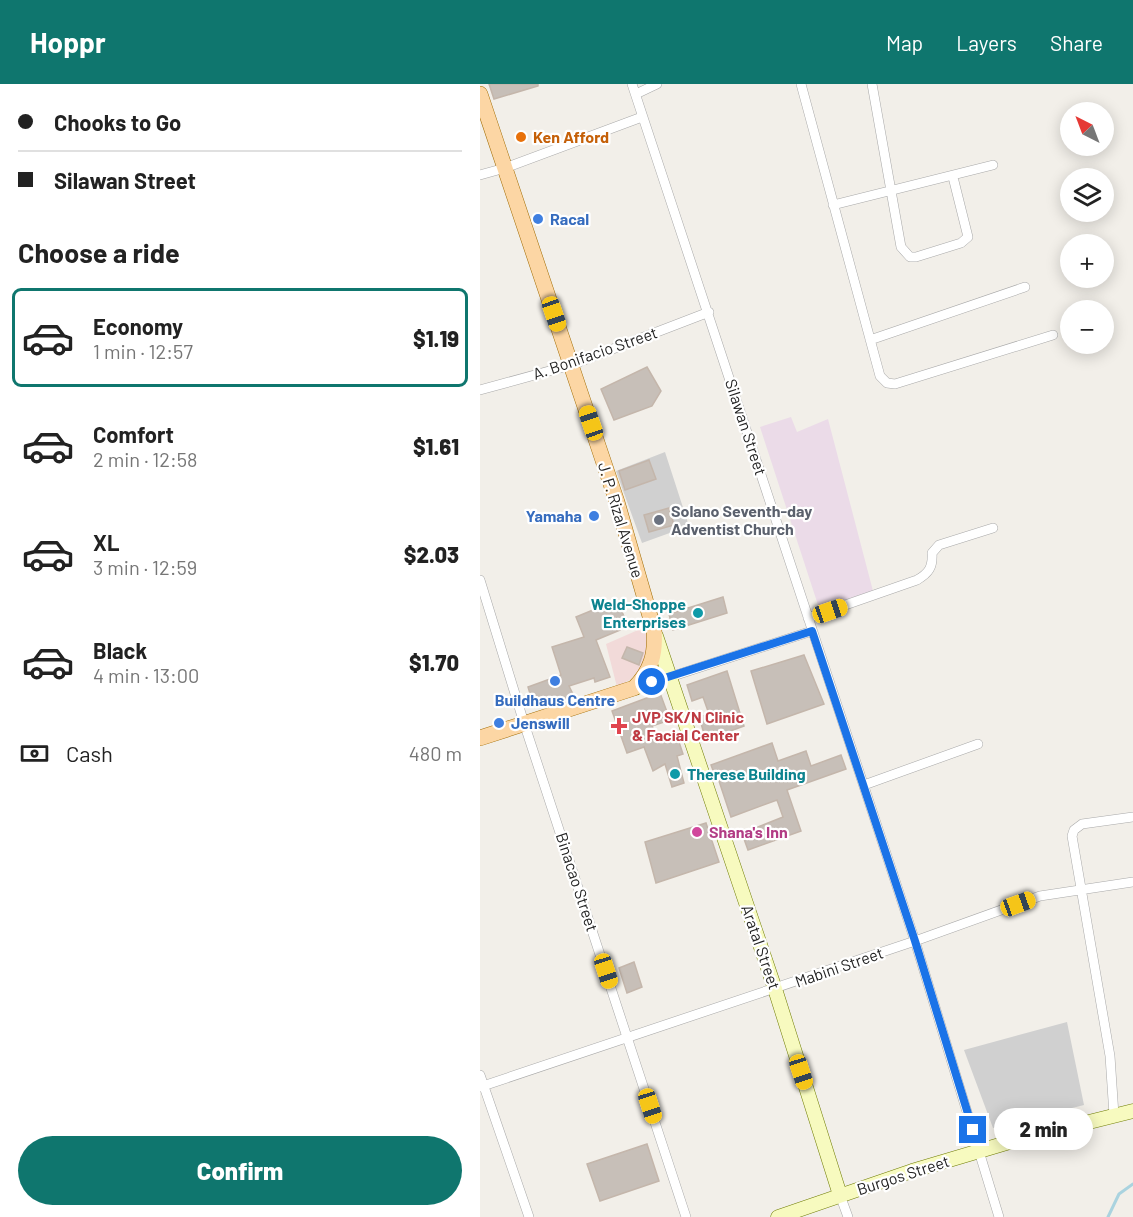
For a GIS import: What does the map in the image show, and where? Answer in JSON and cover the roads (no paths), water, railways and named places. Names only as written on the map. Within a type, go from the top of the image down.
[{"type":"main road","name":"J. P. Rizal Avenue","points":[[480,94],[617,502],[654,630],[653,660],[648,671],[633,688]]},
{"type":"main road","points":[[480,738],[633,688]]},
{"type":"street","name":"Silawan Street","points":[[632,84],[915,941],[999,1217]]},
{"type":"street","points":[[636,94],[657,84]]},
{"type":"street","points":[[801,84],[870,340],[883,380],[895,384],[1053,335]]},
{"type":"street","points":[[872,84],[901,248],[910,257],[961,243],[968,237],[953,177]]},
{"type":"street","points":[[480,175],[505,168],[642,117]]},
{"type":"street","points":[[833,205],[953,177],[993,165]]},
{"type":"street","points":[[870,340],[1025,288]]},
{"type":"street","name":"A. Bonifacio Street","points":[[480,390],[571,365],[709,312]]},
{"type":"street","points":[[808,618],[917,580],[931,568],[932,553],[939,545],[993,528]]},
{"type":"street","name":"Binacao Street","points":[[480,580],[524,723],[686,1217]]},
{"type":"street","name":"Aratal Street","points":[[654,630],[775,989],[848,1217]]},
{"type":"street","points":[[633,688],[812,631]]},
{"type":"street","points":[[864,784],[978,744]]},
{"type":"street","points":[[1114,1115],[1110,1056],[1072,836],[1074,830],[1082,824],[1133,817]]},
{"type":"street","name":"Mabini Street","points":[[482,1087],[775,989],[1040,896],[1133,882]]},
{"type":"street","points":[[480,1075],[482,1087],[529,1217]]},
{"type":"street","name":"Burgos Street","points":[[778,1217],[1013,1141],[1133,1112]]},
{"type":"waterway","points":[[1108,1217],[1119,1194],[1133,1184]]},
{"type":"place","name":"Ken Afford","points":[[521,137]]},
{"type":"place","name":"Racal","points":[[538,219]]},
{"type":"place","name":"Yamaha","points":[[594,516]]},
{"type":"place","name":"Solano Seventh-day Adventist Church","points":[[659,520]]},
{"type":"place","name":"Weld-Shoppe Enterprises","points":[[698,613]]},
{"type":"place","name":"Buildhaus Centre","points":[[555,681]]},
{"type":"place","name":"Jenswill","points":[[499,723]]},
{"type":"place","name":"JVP SK/N Clinic & Facial Center","points":[[619,726]]},
{"type":"place","name":"Therese Building","points":[[675,774]]},
{"type":"place","name":"Shana's Inn","points":[[697,832]]}]
